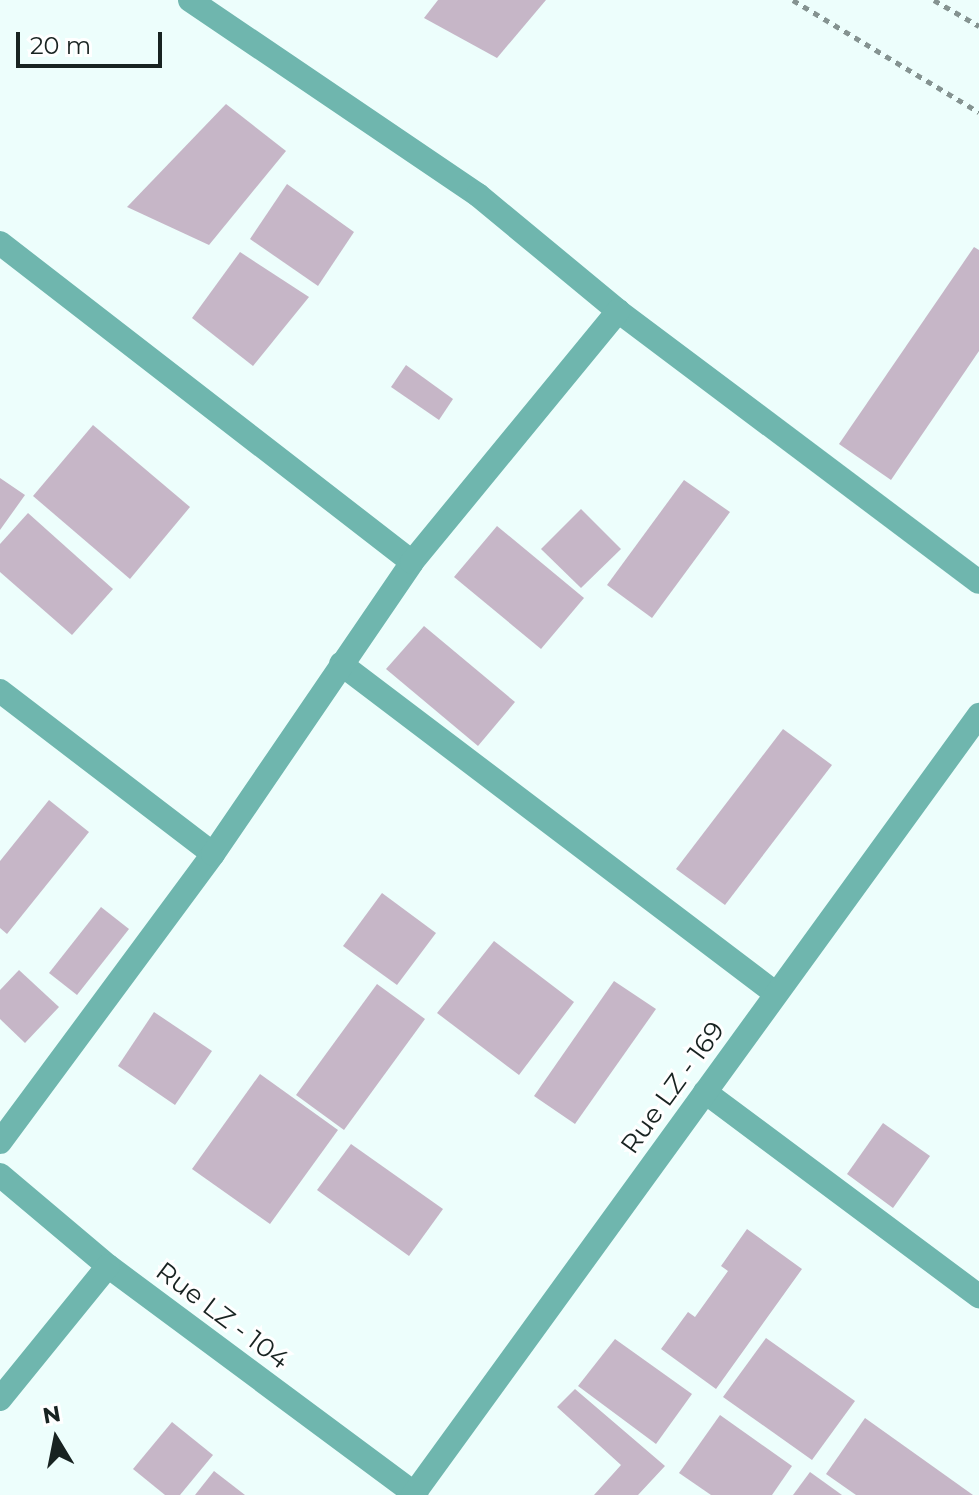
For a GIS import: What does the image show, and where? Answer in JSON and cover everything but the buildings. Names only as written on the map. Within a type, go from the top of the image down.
[{"type":"street","points":[[190,0],[478,195],[618,311],[979,582]]},
{"type":"street","points":[[0,243],[412,562]]},
{"type":"street","points":[[0,1142],[213,854],[412,562],[618,311]]},
{"type":"street","points":[[341,664],[775,993]]},
{"type":"street","points":[[0,691],[213,854]]},
{"type":"street","name":"Rue LZ - 169","points":[[414,1495],[979,715]]},
{"type":"street","points":[[705,1092],[979,1296]]},
{"type":"street","name":"Rue LZ - 104","points":[[0,1175],[108,1266],[414,1495]]},
{"type":"street","points":[[0,1399],[108,1266]]},
{"type":"path","points":[[793,0],[979,112]]},
{"type":"path","points":[[934,0],[979,26]]}]
